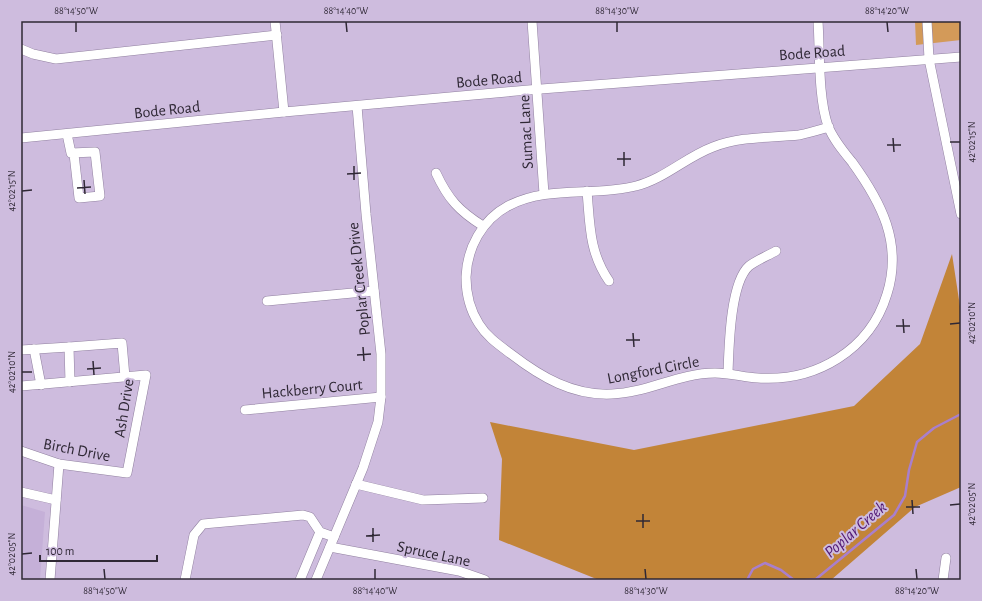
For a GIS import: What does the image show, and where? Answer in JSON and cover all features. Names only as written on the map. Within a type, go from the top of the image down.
[{"type":"street","points":[[275,21],[284,112]]},
{"type":"street","name":"Sumac Lane","points":[[532,21],[538,89],[544,194]]},
{"type":"street","points":[[818,21],[820,66],[829,127]]},
{"type":"street","points":[[927,21],[929,59],[961,214]]},
{"type":"street","points":[[21,49],[33,54],[56,59],[276,35]]},
{"type":"street","name":"Bode Road","points":[[21,138],[538,89],[820,66],[961,57]]},
{"type":"street","name":"Poplar Creek Drive","points":[[316,580],[373,441],[381,397],[381,354],[357,106]]},
{"type":"street","name":"Longford Circle","points":[[829,127],[844,152],[875,195],[886,222],[890,238],[892,267],[891,280],[883,306],[871,328],[861,341],[833,363],[802,375],[782,378],[758,378],[728,373],[692,375],[616,394],[585,393],[551,381],[493,341],[478,323],[467,291],[468,258],[483,226],[506,206],[544,194],[587,191],[633,187],[645,183],[715,146],[753,138],[797,135],[829,127]]},
{"type":"street","points":[[67,134],[69,150],[74,154],[95,152],[100,196],[79,198],[74,154]]},
{"type":"street","points":[[436,173],[450,200],[458,208],[483,226]]},
{"type":"street","points":[[587,191],[592,246],[600,267],[609,281]]},
{"type":"street","points":[[728,373],[734,304],[739,282],[749,267],[776,251]]},
{"type":"street","points":[[267,301],[374,291]]},
{"type":"street","points":[[21,350],[122,343],[125,377]]},
{"type":"street","points":[[69,347],[70,382]]},
{"type":"street","points":[[34,348],[41,385]]},
{"type":"street","name":"Ash Drive","points":[[21,386],[146,375],[127,473]]},
{"type":"street","name":"Hackberry Court","points":[[245,410],[381,397]]},
{"type":"street","name":"Birch Drive","points":[[21,451],[59,464],[127,473]]},
{"type":"street","points":[[50,580],[59,464]]},
{"type":"street","points":[[356,484],[423,500],[483,498]]},
{"type":"street","points":[[21,492],[56,500]]},
{"type":"street","points":[[185,580],[196,530],[203,524],[303,515],[310,517],[320,532],[334,537]]},
{"type":"street","points":[[300,580],[320,532]]},
{"type":"street","name":"Spruce Lane","points":[[330,547],[459,571],[485,580]]},
{"type":"street","points":[[943,580],[946,558]]},
{"type":"shaded area","points":[[915,21],[961,21],[961,40],[916,45]]},
{"type":"shaded area","points":[[952,254],[961,313],[961,487],[915,507],[831,580],[599,580],[499,540],[502,459],[490,422],[634,450],[854,406],[920,344]]},
{"type":"shaded area","points":[[21,505],[45,512],[40,580],[21,580]]},
{"type":"waterway","name":"Poplar Creek","points":[[806,580],[816,579],[894,515],[905,496],[909,470],[917,442],[934,428],[961,414]]},
{"type":"waterway","name":"Poplar Creek","points":[[747,580],[753,569],[765,563],[781,570],[794,580]]}]
